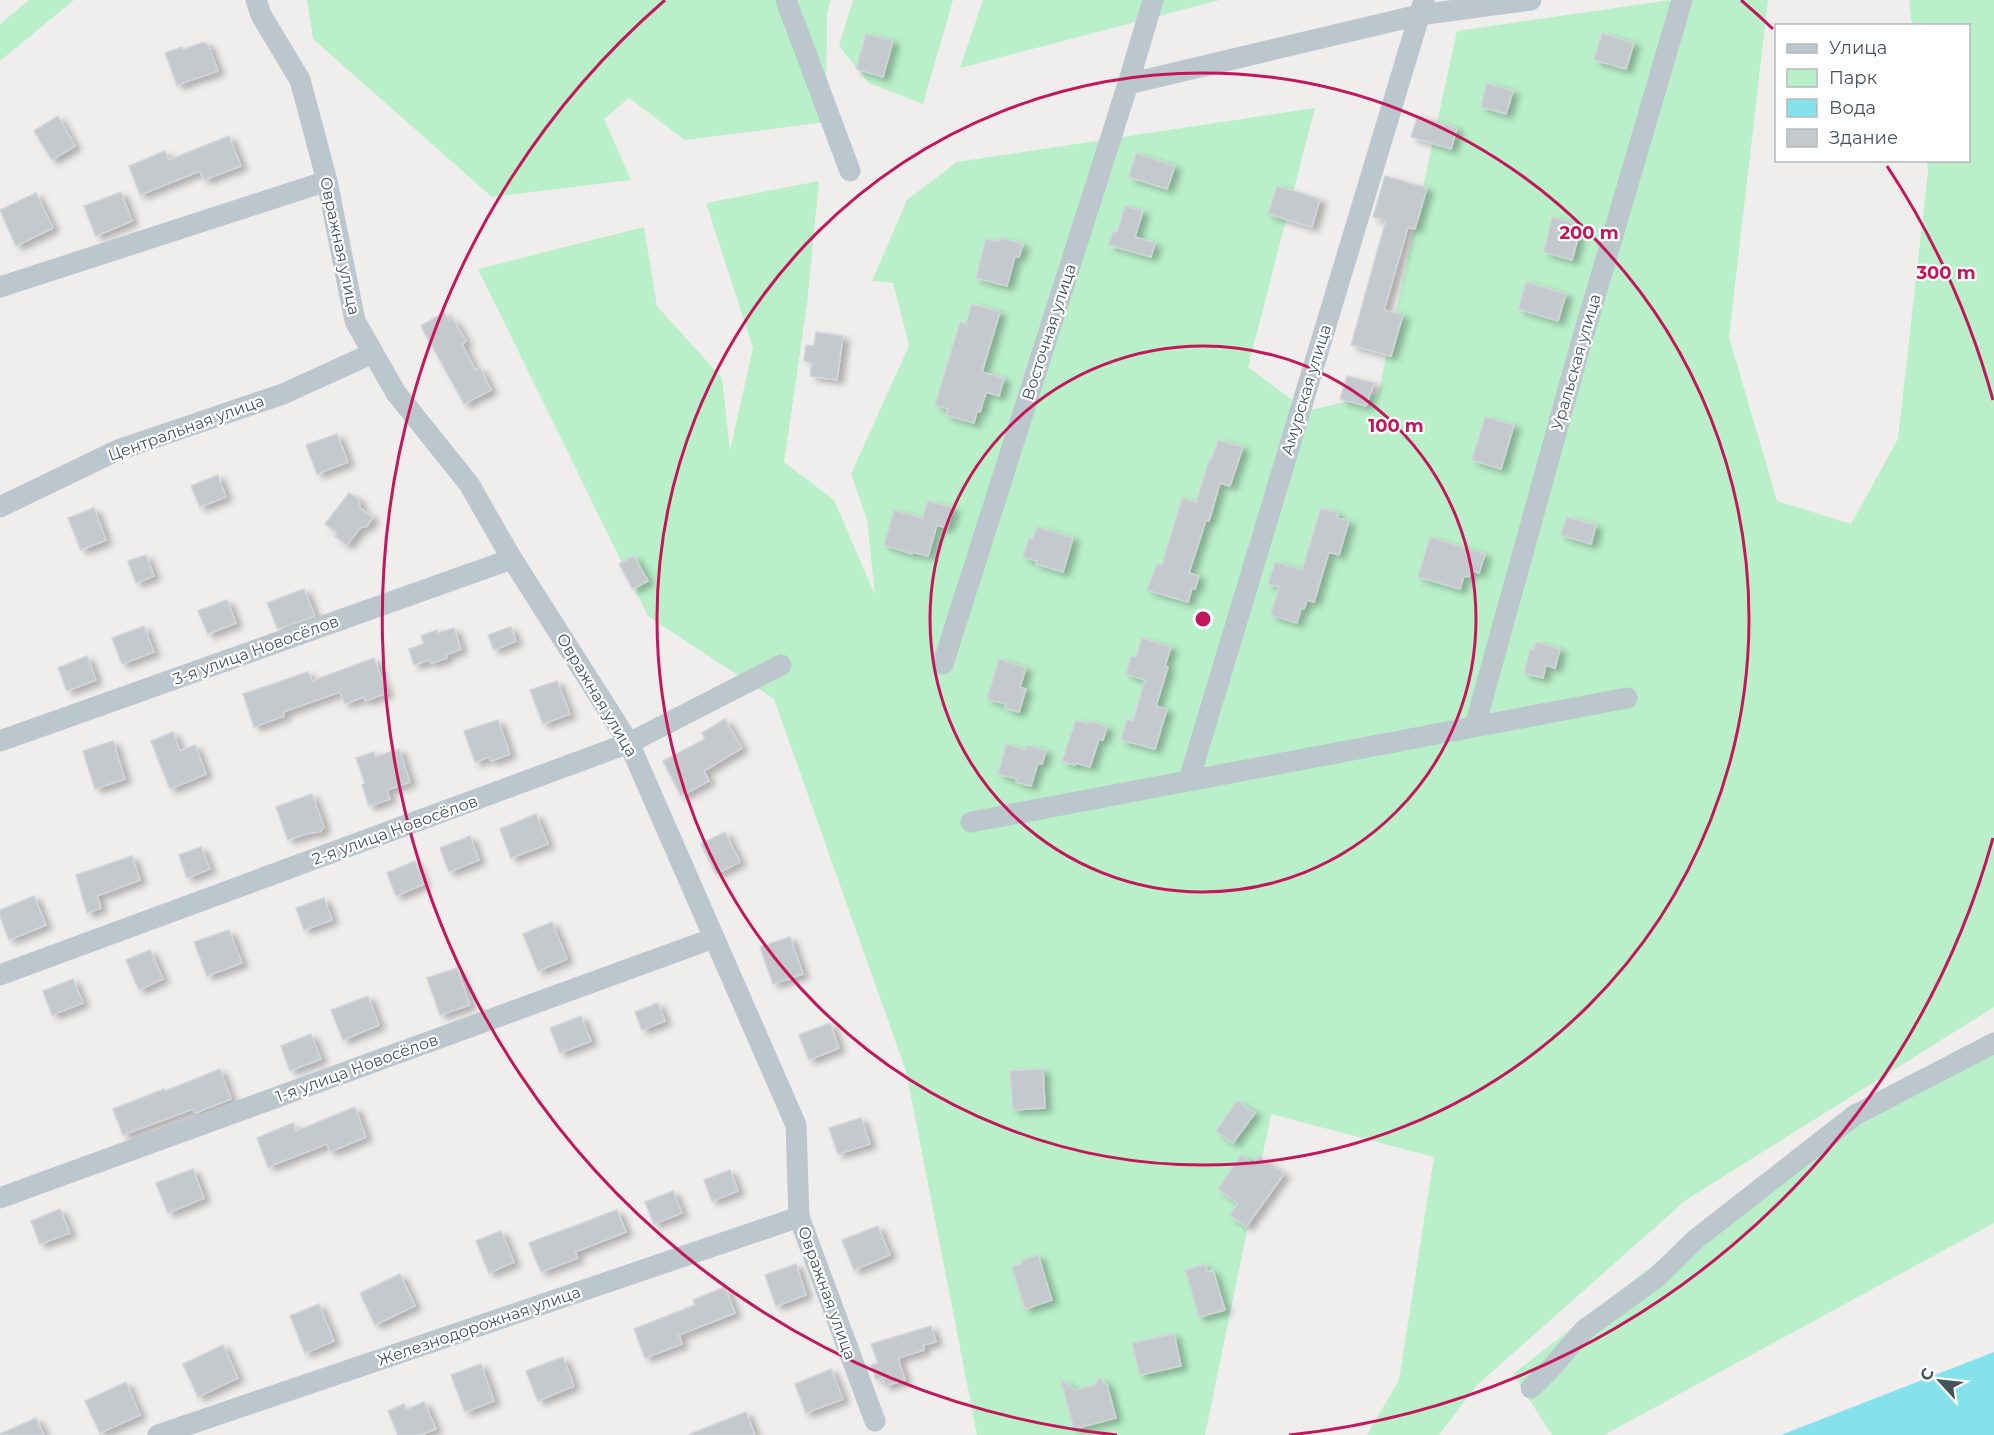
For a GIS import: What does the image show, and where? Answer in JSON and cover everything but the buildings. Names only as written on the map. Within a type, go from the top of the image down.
[{"type":"street","name":"Овражная улица","points":[[256,0],[261,15],[300,80],[327,181],[355,321],[396,393],[469,484],[512,559],[629,743],[796,1125],[799,1217],[875,1421]]},
{"type":"street","points":[[786,0],[850,171]]},
{"type":"street","name":"Восточная улица","points":[[943,664],[1153,0]]},
{"type":"street","points":[[1128,84],[1422,8],[1531,0]]},
{"type":"street","name":"Уральская улица","points":[[1474,726],[1576,361],[1682,0]]},
{"type":"street","name":"Амурская улица","points":[[1189,780],[1422,8]]},
{"type":"street","points":[[0,287],[327,181]]},
{"type":"street","name":"Центральная улица","points":[[0,507],[118,450],[283,394],[373,353]]},
{"type":"street","name":"3-я улица Новосёлов","points":[[0,741],[512,559]]},
{"type":"street","name":"2-я улица Новосёлов","points":[[0,975],[629,743],[781,665]]},
{"type":"street","points":[[970,822],[1627,698]]},
{"type":"street","name":"1-я улица Новосёлов","points":[[0,1198],[714,938]]},
{"type":"street","points":[[1530,1388],[1553,1366],[1584,1330],[1656,1278],[1696,1239],[1855,1115],[1994,1043]]},
{"type":"street","name":"Железнодорожная улица","points":[[161,1435],[799,1217]]},
{"type":"green space","points":[[29,0],[74,0],[0,61],[0,24]]},
{"type":"green space","points":[[307,0],[831,0],[827,12],[826,122],[685,140],[629,98],[604,119],[631,180],[492,197],[313,39]]},
{"type":"green space","points":[[853,0],[953,0],[923,104],[869,83],[839,46]]},
{"type":"green space","points":[[983,0],[1220,0],[960,68]]},
{"type":"green space","points":[[1670,0],[1768,0],[1729,337],[1777,501],[1851,524],[1898,439],[1928,172],[1927,162],[1970,162],[1970,24],[1912,24],[1909,0],[1994,0],[1994,1007],[1686,1200],[1477,1385],[1439,1435],[1367,1435],[1399,1380],[1434,1157],[1271,1114],[1205,1435],[977,1435],[906,1071],[774,699],[648,616],[478,269],[644,227],[657,306],[722,378],[730,451],[753,348],[706,203],[819,181],[807,304],[784,462],[834,500],[875,595],[867,519],[851,474],[909,346],[893,283],[872,281],[907,200],[957,162],[1315,108],[1248,367],[1307,411],[1378,394],[1457,31]]},
{"type":"green space","points":[[1994,1034],[1994,1223],[1604,1435],[1552,1435],[1513,1374],[1815,1139]]},
{"type":"water","points":[[1994,1352],[1994,1435],[1781,1435]]}]
